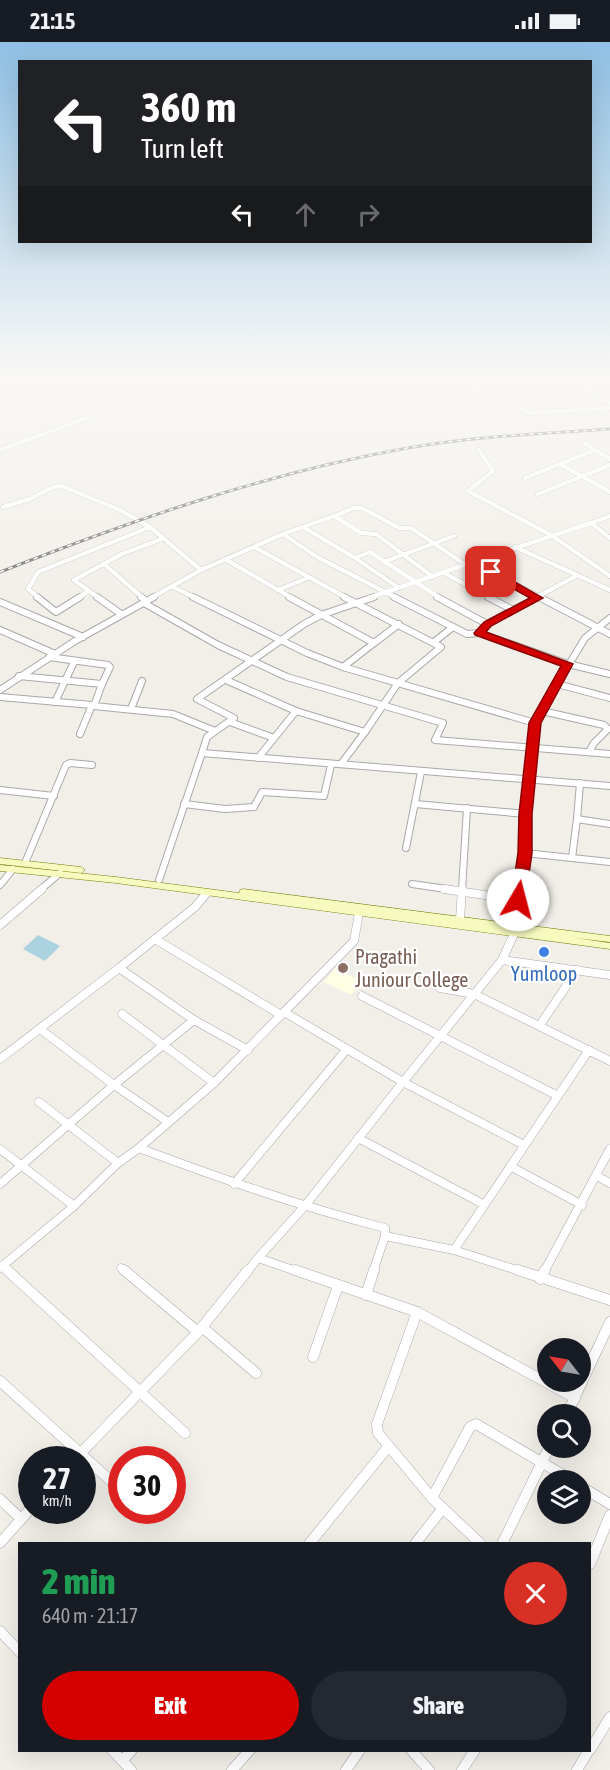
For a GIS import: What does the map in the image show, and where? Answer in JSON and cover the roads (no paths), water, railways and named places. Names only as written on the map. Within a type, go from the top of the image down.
[{"type":"main road","points":[[0,861],[460,919],[610,946]]},
{"type":"main road","points":[[0,868],[60,873],[359,913],[610,939]]},
{"type":"street","points":[[482,455],[493,471],[468,491],[610,576]]},
{"type":"street","points":[[525,478],[584,455]]},
{"type":"street","points":[[604,455],[610,459]]},
{"type":"street","points":[[560,464],[610,492]]},
{"type":"street","points":[[538,494],[610,465]]},
{"type":"street","points":[[1,507],[30,499],[52,487],[62,486],[129,515],[150,527],[201,570]]},
{"type":"street","points":[[0,690],[52,655],[201,570],[283,534],[354,508],[362,508],[399,528],[411,528],[465,565]]},
{"type":"street","points":[[334,516],[361,533],[376,534],[433,577]]},
{"type":"street","points":[[159,880],[205,740],[234,718],[197,699],[280,640],[321,615],[610,516]]},
{"type":"street","points":[[591,523],[610,538]]},
{"type":"street","points":[[89,591],[56,612],[28,589],[38,572],[150,527]]},
{"type":"street","points":[[303,527],[399,588]]},
{"type":"street","points":[[283,534],[317,557],[469,635],[479,633],[568,664],[610,675]]},
{"type":"street","points":[[386,561],[454,536]]},
{"type":"street","points":[[121,614],[74,580],[104,564],[162,539]]},
{"type":"street","points":[[254,547],[308,578],[441,647],[398,683],[341,764]]},
{"type":"street","points":[[515,547],[610,590]]},
{"type":"street","points":[[355,558],[370,552],[386,561],[414,583],[487,624]]},
{"type":"street","points":[[225,559],[374,643]]},
{"type":"street","points":[[473,562],[537,598],[610,634]]},
{"type":"street","points":[[104,564],[145,602],[218,645],[287,677],[443,723],[435,740],[610,754]]},
{"type":"street","points":[[444,573],[513,610]]},
{"type":"street","points":[[479,633],[487,624],[576,576]]},
{"type":"street","points":[[278,590],[308,578]]},
{"type":"street","points":[[173,587],[280,640],[343,667],[535,723]]},
{"type":"street","points":[[0,602],[83,637]]},
{"type":"street","points":[[87,1446],[200,1330],[258,1257],[304,1207],[502,960],[513,930],[525,853],[526,814],[535,723],[585,636],[595,626],[610,618]]},
{"type":"street","points":[[343,667],[399,624]]},
{"type":"street","points":[[434,642],[453,627]]},
{"type":"street","points":[[0,630],[52,655],[74,662],[108,665],[110,667],[94,706],[173,714],[215,731]]},
{"type":"street","points":[[55,702],[74,662]]},
{"type":"street","points":[[19,676],[102,684]]},
{"type":"street","points":[[226,680],[296,711],[364,732]]},
{"type":"street","points":[[131,709],[142,681]]},
{"type":"street","points":[[557,684],[610,699]]},
{"type":"street","points":[[0,697],[92,705],[80,734]]},
{"type":"street","points":[[258,758],[296,711]]},
{"type":"street","points":[[542,711],[604,725],[608,729],[594,743],[589,752]]},
{"type":"street","points":[[230,722],[274,738]]},
{"type":"street","points":[[202,753],[610,786]]},
{"type":"street","points":[[25,863],[67,764],[92,765]]},
{"type":"street","points":[[184,804],[225,809],[254,807],[262,792],[324,796],[331,765]]},
{"type":"street","points":[[406,848],[421,772]]},
{"type":"street","points":[[572,858],[580,783]]},
{"type":"street","points":[[0,790],[54,796]]},
{"type":"street","points":[[415,804],[526,814]]},
{"type":"street","points":[[460,919],[466,808]]},
{"type":"street","points":[[577,819],[610,824]]},
{"type":"street","points":[[525,853],[610,862]]},
{"type":"street","points":[[0,885],[13,869]]},
{"type":"street","points":[[0,924],[60,873]]},
{"type":"street","points":[[412,885],[518,900]]},
{"type":"street","points":[[0,1059],[195,907],[206,894]]},
{"type":"street","points":[[185,1433],[1,1267],[74,1206],[118,1163],[139,1148],[214,1083],[248,1050],[354,940],[359,913]]},
{"type":"street","points":[[155,939],[403,1082],[524,1145]]},
{"type":"street","points":[[502,960],[610,975]]},
{"type":"street","points":[[118,968],[194,1020],[248,1050]]},
{"type":"street","points":[[540,1024],[578,970]]},
{"type":"street","points":[[440,988],[474,994],[540,1024],[610,1061]]},
{"type":"street","points":[[362,996],[558,1096]]},
{"type":"street","points":[[122,1014],[214,1083]]},
{"type":"street","points":[[0,1184],[114,1085],[194,1020]]},
{"type":"street","points":[[40,1029],[114,1085],[168,1122]]},
{"type":"street","points":[[234,1184],[347,1049]]},
{"type":"street","points":[[454,1250],[589,1050]]},
{"type":"street","points":[[39,1102],[118,1163]]},
{"type":"street","points":[[358,1138],[483,1204]]},
{"type":"street","points":[[139,1148],[234,1184],[304,1207],[382,1227],[386,1230],[385,1236],[366,1295]]},
{"type":"street","points":[[0,1149],[74,1206]]},
{"type":"street","points":[[540,1279],[582,1205],[610,1149]]},
{"type":"street","points":[[510,1166],[582,1205]]},
{"type":"street","points":[[597,1176],[610,1183]]},
{"type":"street","points":[[385,1236],[454,1250],[610,1300]]},
{"type":"street","points":[[258,1257],[417,1312],[575,1398]]},
{"type":"street","points":[[121,1268],[256,1373]]},
{"type":"street","points":[[313,1357],[338,1286]]},
{"type":"street","points":[[417,1312],[377,1424],[378,1433],[432,1498],[478,1542]]},
{"type":"street","points":[[572,1404],[610,1322]]},
{"type":"street","points":[[0,1381],[67,1446]]},
{"type":"street","points":[[432,1498],[472,1425],[480,1425],[555,1470]]},
{"type":"street","points":[[311,1542],[388,1447]]},
{"type":"street","points":[[503,1542],[542,1458]]},
{"type":"street","points":[[96,1471],[108,1480]]},
{"type":"street","points":[[591,1492],[610,1503]]},
{"type":"street","points":[[0,1499],[18,1516]]},
{"type":"street","points":[[417,1542],[443,1508]]},
{"type":"street","points":[[591,1562],[610,1515]]},
{"type":"street","points":[[0,1543],[18,1522]]},
{"type":"street","points":[[0,1630],[18,1650]]},
{"type":"street","points":[[591,1747],[610,1717]]},
{"type":"street","points":[[114,1752],[127,1765]]},
{"type":"street","points":[[232,1770],[248,1752]]},
{"type":"street","points":[[346,1770],[359,1752]]},
{"type":"street","points":[[413,1752],[429,1770]]},
{"type":"street","points":[[462,1770],[475,1752]]},
{"type":"street","points":[[577,1770],[588,1752]]},
{"type":"water","points":[[38,935],[60,946],[45,961],[23,949]]},
{"type":"railway","points":[[0,572],[148,517],[248,485],[373,455]]},
{"type":"place","name":"Yumloop","points":[[544,952]]},
{"type":"place","name":"Pragathi Juniour College","points":[[343,968]]}]
